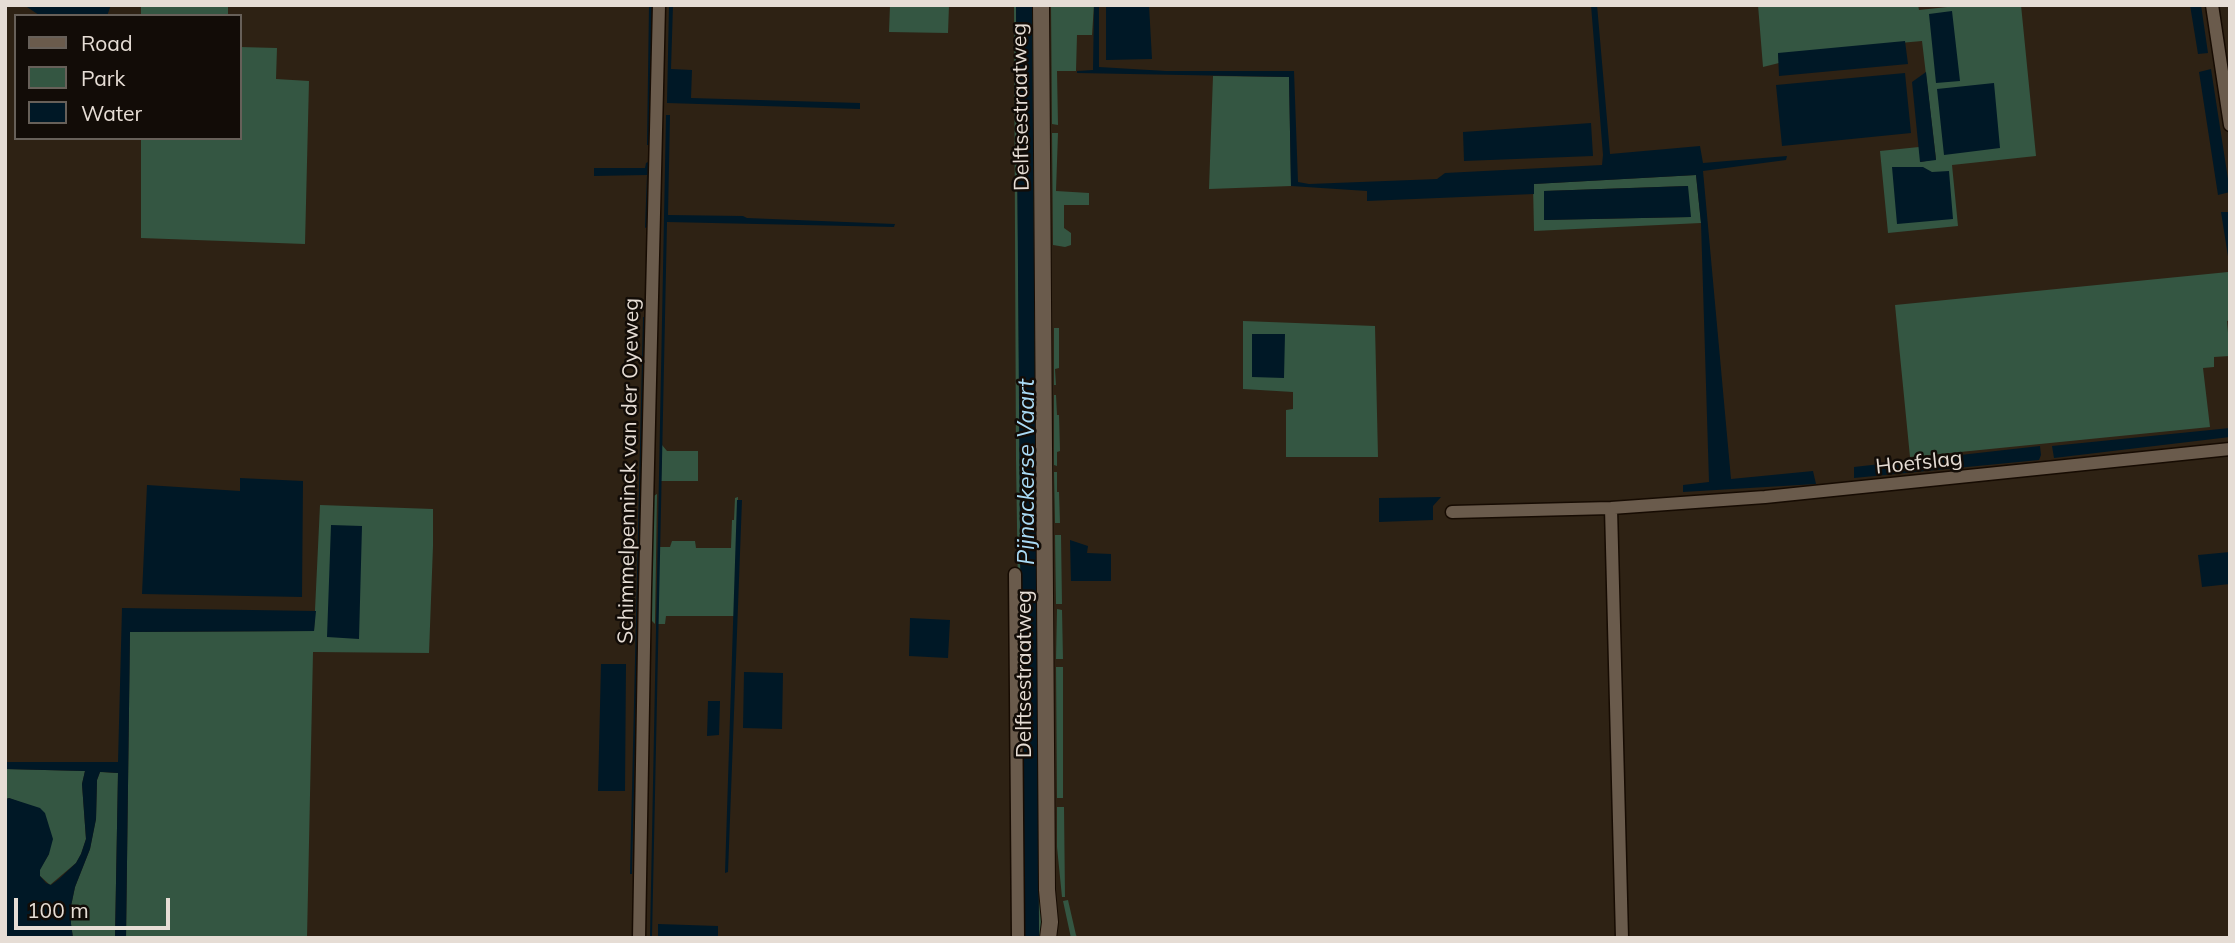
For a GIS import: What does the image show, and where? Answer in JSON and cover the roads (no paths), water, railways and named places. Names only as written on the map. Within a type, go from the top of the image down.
[{"type":"street","name":"Schimmelpenninck van der Oyeweg","points":[[639,938],[659,5]]},
{"type":"street","name":"Delftsestraatweg","points":[[1041,5],[1047,877],[1049,930],[1055,938]]},
{"type":"street","points":[[2212,5],[2230,125]]},
{"type":"street","name":"Hoefslag","points":[[1452,512],[1611,508],[1779,496],[2230,449]]},
{"type":"street","points":[[1611,508],[1622,938]]},
{"type":"street","name":"Delftsestraatweg","points":[[1014,574],[1018,938]]},
{"type":"water","points":[[24,5],[111,5],[108,14],[38,14]]},
{"type":"water","points":[[649,5],[652,5],[647,145]]},
{"type":"water","points":[[669,5],[673,5],[671,69],[692,70],[691,98],[860,103],[860,109],[667,103]]},
{"type":"water","name":"Pijnackerse Vaart","points":[[1016,5],[1032,5],[1039,938],[1023,938]]},
{"type":"water","points":[[1094,5],[1099,5],[1099,67],[1166,71],[1294,71],[1298,182],[1309,184],[1437,179],[1445,173],[1602,165],[1591,5],[1597,5],[1610,154],[1700,146],[1703,163],[1787,156],[1786,160],[1703,171],[1731,479],[1813,471],[1816,484],[1683,492],[1683,485],[1709,482],[1701,223],[1696,175],[1534,184],[1534,194],[1367,201],[1367,191],[1291,186],[1289,77],[1077,73],[1093,70]]},
{"type":"water","points":[[1106,5],[1149,5],[1152,59],[1106,60]]},
{"type":"water","points":[[2190,5],[2201,5],[2208,53],[2198,54]]},
{"type":"water","points":[[1952,11],[1960,81],[1936,83],[1929,14]]},
{"type":"water","points":[[1905,41],[1908,64],[1779,76],[1778,53]]},
{"type":"water","points":[[2211,69],[2230,192],[2218,195],[2199,72]]},
{"type":"water","points":[[1926,72],[1936,160],[1920,162],[1912,82]]},
{"type":"water","points":[[1905,73],[1911,133],[1782,146],[1776,85]]},
{"type":"water","points":[[1994,83],[2000,148],[1944,155],[1937,89]]},
{"type":"water","points":[[666,115],[670,115],[668,215],[895,224],[894,227],[667,222],[650,938]]},
{"type":"water","points":[[1591,123],[1593,156],[1464,161],[1463,132]]},
{"type":"water","points":[[648,162],[645,228],[647,175],[594,176],[594,168],[645,168]]},
{"type":"water","points":[[1892,167],[1923,167],[1932,172],[1949,171],[1953,219],[1897,224]]},
{"type":"water","points":[[1688,186],[1691,217],[1544,220],[1544,191]]},
{"type":"water","points":[[2221,212],[2230,212],[2230,269]]},
{"type":"water","points":[[643,317],[645,317],[630,874]]},
{"type":"water","points":[[1252,334],[1285,334],[1284,378],[1252,377]]},
{"type":"water","points":[[2230,428],[2230,437],[2054,458],[2052,446]]},
{"type":"water","points":[[2040,446],[2039,460],[1854,478],[1854,467]]},
{"type":"water","points":[[240,478],[303,481],[302,597],[142,594],[147,485],[240,491]]},
{"type":"water","points":[[1441,497],[1433,506],[1433,520],[1379,522],[1379,498]]},
{"type":"water","points":[[737,500],[742,500],[728,872],[725,873]]},
{"type":"water","points":[[331,525],[362,526],[359,639],[327,637]]},
{"type":"water","points":[[1070,540],[1088,546],[1087,553],[1111,554],[1111,581],[1071,581]]},
{"type":"water","points":[[2230,552],[2230,584],[2202,587],[2198,555]]},
{"type":"water","points":[[122,608],[316,611],[314,631],[130,632],[126,938],[115,938],[118,773],[100,772],[90,849],[75,887],[71,906],[73,938],[5,938],[6,799],[40,808],[45,813],[53,839],[49,854],[40,870],[40,876],[46,883],[51,885],[76,863],[86,839],[82,784],[85,771],[5,769],[5,762],[118,762]]},
{"type":"water","points":[[910,618],[950,620],[948,658],[909,656]]},
{"type":"water","points":[[601,664],[626,664],[625,791],[598,791]]},
{"type":"water","points":[[744,672],[783,673],[782,729],[743,728]]},
{"type":"water","points":[[708,701],[720,701],[719,735],[707,736]]},
{"type":"water","points":[[658,924],[718,926],[718,938],[658,938]]}]
